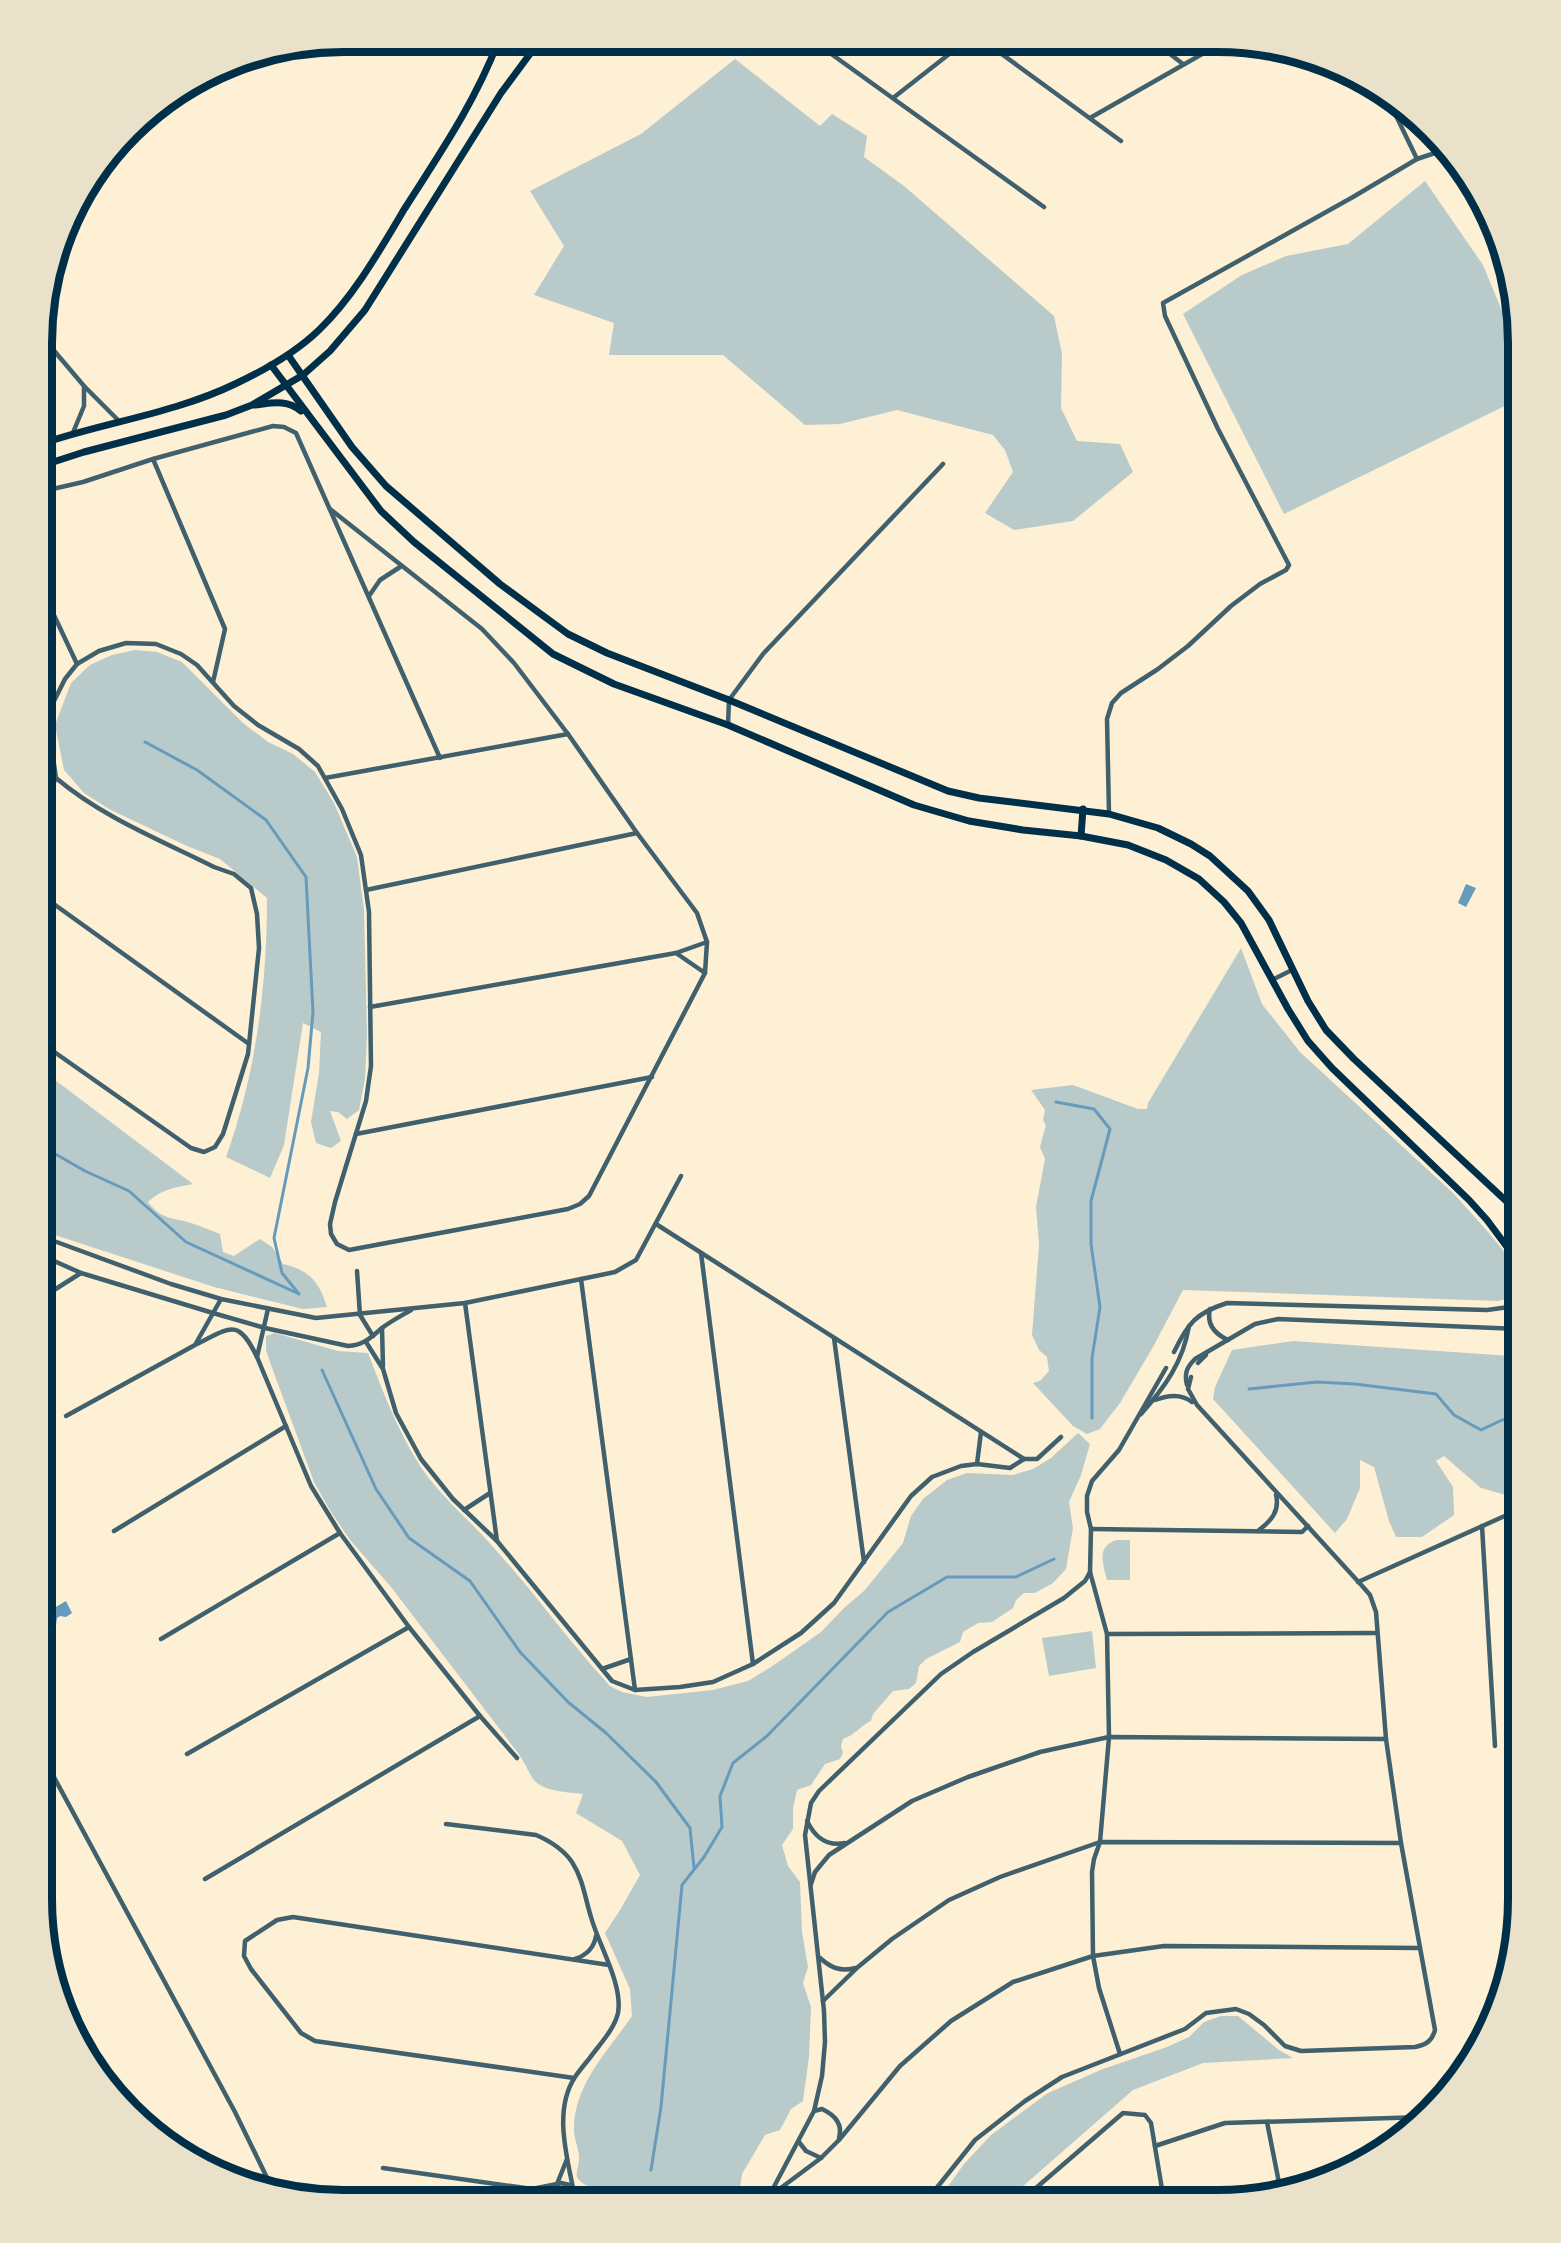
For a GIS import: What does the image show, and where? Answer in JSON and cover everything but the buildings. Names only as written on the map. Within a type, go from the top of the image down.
[{"type":"main road","points":[[52,441],[201,398],[235,384],[288,355],[318,331],[342,305],[373,259],[468,108],[493,52]]},
{"type":"main road","points":[[52,462],[225,416],[252,405],[303,375],[330,351],[365,310],[501,93],[531,52]]},
{"type":"main road","points":[[288,355],[352,447],[386,486],[522,601],[568,634],[607,653],[729,700],[948,791],[979,798],[1109,814],[1158,828],[1210,856],[1248,891],[1269,920],[1308,1001],[1326,1030],[1508,1203]]},
{"type":"main road","points":[[271,365],[306,414],[389,519],[414,542],[553,654],[614,684],[728,725],[914,805],[969,821],[1081,836],[1128,845],[1166,860],[1199,879],[1224,902],[1241,922],[1308,1041],[1332,1068],[1469,1200],[1508,1249]]},
{"type":"main road","points":[[252,405],[286,403],[296,406],[306,414]]},
{"type":"main road","points":[[1081,836],[1083,809]]},
{"type":"street","points":[[829,52],[1044,207]]},
{"type":"street","points":[[893,98],[952,52]]},
{"type":"street","points":[[999,52],[1121,141]]},
{"type":"street","points":[[1168,52],[1183,64]]},
{"type":"street","points":[[1090,118],[1205,52]]},
{"type":"street","points":[[1395,113],[1417,159]]},
{"type":"street","points":[[1109,814],[1107,719],[1112,703],[1121,693],[1188,646],[1231,606],[1260,584],[1286,570],[1289,565],[1218,429],[1165,316],[1163,303],[1417,159],[1436,152]]},
{"type":"street","points":[[52,348],[84,386],[119,421]]},
{"type":"street","points":[[72,435],[84,406],[84,386]]},
{"type":"street","points":[[52,489],[273,426],[285,427],[296,433],[440,758]]},
{"type":"street","points":[[153,459],[225,629],[213,682]]},
{"type":"street","points":[[728,725],[729,700],[763,654],[943,464]]},
{"type":"street","points":[[52,711],[65,679],[77,664],[99,651],[126,643],[156,644],[181,654],[197,665],[234,706],[258,725],[299,749],[318,766],[342,809],[361,855],[369,912],[371,1066],[366,1101],[330,1224],[331,1234],[337,1244],[349,1250],[568,1209],[580,1204],[589,1196],[705,973],[707,942],[697,913],[514,663],[482,629],[400,567],[330,509]]},
{"type":"street","points":[[369,596],[380,580],[400,567]]},
{"type":"street","points":[[52,611],[77,664]]},
{"type":"street","points":[[325,778],[568,734]]},
{"type":"street","points":[[52,757],[56,778],[52,786]]},
{"type":"street","points":[[52,775],[78,797],[100,810],[214,867],[234,874],[251,888],[257,914],[259,948],[248,1054],[223,1134],[214,1147],[204,1152],[191,1148],[52,1050]]},
{"type":"street","points":[[366,890],[637,833]]},
{"type":"street","points":[[52,903],[249,1044]]},
{"type":"street","points":[[370,1007],[676,953],[707,942]]},
{"type":"street","points":[[676,953],[705,973]]},
{"type":"street","points":[[1272,980],[1292,970]]},
{"type":"street","points":[[356,1134],[652,1077]]},
{"type":"street","points":[[52,1240],[171,1284],[221,1299],[316,1318],[360,1315],[465,1303],[615,1272],[636,1260],[681,1176]]},
{"type":"street","points":[[656,1224],[1024,1460]]},
{"type":"street","points":[[701,1253],[753,1664]]},
{"type":"street","points":[[52,1260],[81,1273],[213,1313],[265,1328],[348,1346],[358,1346],[366,1342],[382,1328],[413,1309]]},
{"type":"street","points":[[357,1271],[360,1315],[373,1336]]},
{"type":"street","points":[[52,1291],[81,1273]]},
{"type":"street","points":[[581,1279],[635,1690]]},
{"type":"street","points":[[195,1345],[221,1299]]},
{"type":"street","points":[[465,1303],[497,1541]]},
{"type":"street","points":[[1174,1352],[1190,1323],[1210,1309],[1227,1303],[1488,1310],[1508,1307]]},
{"type":"street","points":[[257,1357],[268,1309]]},
{"type":"street","points":[[1210,1309],[1210,1325],[1214,1332],[1228,1340]]},
{"type":"street","points":[[935,2190],[975,2140],[992,2125],[1062,2077],[1167,2038],[1185,2029],[1206,2013],[1236,2009],[1249,2014],[1285,2046],[1301,2051],[1415,2047],[1427,2043],[1433,2037],[1435,2030],[1401,1843],[1386,1739],[1377,1634],[1370,1595],[1197,1405],[1189,1392],[1185,1379],[1188,1367],[1195,1359],[1255,1324],[1278,1319],[1508,1329]]},
{"type":"street","points":[[1133,1424],[1167,1383],[1178,1364],[1190,1323]]},
{"type":"street","points":[[382,1328],[383,1369],[396,1413],[421,1459],[453,1499],[497,1541],[612,1681],[635,1690],[713,1682],[753,1664],[801,1633],[834,1603],[911,1496],[932,1477],[961,1466],[977,1464],[1010,1467],[1024,1460],[1036,1459],[1061,1437]]},
{"type":"street","points":[[66,1416],[195,1345],[230,1329],[237,1329],[245,1334],[257,1357],[311,1486],[339,1533],[409,1627],[480,1716],[517,1758]]},
{"type":"street","points":[[834,1338],[864,1562]]},
{"type":"street","points":[[366,1342],[383,1369]]},
{"type":"street","points":[[1198,1363],[1207,1353]]},
{"type":"street","points":[[1120,2054],[1099,1989],[1093,1956],[1092,1872],[1100,1842],[1109,1737],[1107,1634],[1090,1572],[1091,1529],[1087,1512],[1087,1496],[1092,1481],[1119,1450],[1166,1368]]},
{"type":"street","points":[[1189,1392],[1191,1377]]},
{"type":"street","points":[[1153,1401],[1164,1396],[1179,1396],[1197,1405]]},
{"type":"street","points":[[114,1531],[286,1426]]},
{"type":"street","points":[[977,1464],[981,1432]]},
{"type":"street","points":[[1259,1530],[1275,1513],[1278,1505],[1276,1492]]},
{"type":"street","points":[[464,1510],[490,1493]]},
{"type":"street","points":[[1358,1582],[1508,1514]]},
{"type":"street","points":[[1091,1529],[1302,1532],[1308,1526]]},
{"type":"street","points":[[1482,1526],[1495,1746]]},
{"type":"street","points":[[161,1639],[339,1533]]},
{"type":"street","points":[[772,2190],[814,2111],[822,2076],[825,2042],[823,2001],[805,1834],[812,1803],[819,1791],[941,1674],[972,1652],[1064,1598],[1085,1581],[1090,1572]]},
{"type":"street","points":[[187,1754],[409,1627]]},
{"type":"street","points":[[1107,1634],[1377,1634]]},
{"type":"street","points":[[602,1670],[631,1659]]},
{"type":"street","points":[[205,1879],[480,1716]]},
{"type":"street","points":[[811,1884],[821,1864],[848,1843],[912,1801],[968,1777],[1040,1752],[1109,1737],[1386,1739]]},
{"type":"street","points":[[52,1773],[235,2112],[269,2181]]},
{"type":"street","points":[[807,1821],[812,1831],[824,1841],[832,1844],[848,1843]]},
{"type":"street","points":[[446,1824],[536,1835],[566,1853],[579,1874],[619,1999],[617,2014],[604,2040],[574,2078],[566,2101],[563,2127],[573,2188]]},
{"type":"street","points":[[823,2001],[858,1967],[892,1939],[949,1900],[1000,1877],[1100,1842],[1401,1843]]},
{"type":"street","points":[[574,2078],[315,2042],[301,2033],[251,1969],[244,1956],[244,1946],[248,1938],[278,1920],[293,1917],[609,1965]]},
{"type":"street","points":[[572,1960],[588,1952],[595,1944],[597,1934]]},
{"type":"street","points":[[779,2190],[821,2158],[839,2140],[900,2066],[951,2021],[1014,1982],[1093,1956],[1164,1946],[1420,1948]]},
{"type":"street","points":[[819,1957],[836,1969],[847,1970],[858,1967]]},
{"type":"street","points":[[814,2111],[822,2109],[838,2121],[841,2132],[839,2140]]},
{"type":"street","points":[[1033,2190],[1122,2112],[1145,2115],[1151,2122],[1162,2190]]},
{"type":"street","points":[[1155,2146],[1225,2123],[1409,2118]]},
{"type":"street","points":[[1267,2122],[1279,2184]]},
{"type":"street","points":[[799,2142],[806,2151],[821,2158]]},
{"type":"street","points":[[552,2190],[557,2184],[567,2159]]},
{"type":"street","points":[[383,2168],[532,2189],[566,2183],[577,2190]]},
{"type":"shaded area","points":[[735,59],[820,126],[832,114],[867,136],[864,157],[904,186],[1054,316],[1062,354],[1061,408],[1077,441],[1120,444],[1133,472],[1073,521],[1014,530],[985,513],[1013,472],[1005,450],[993,435],[897,410],[840,424],[805,425],[723,355],[609,355],[614,323],[534,295],[564,246],[530,191],[641,134]]},
{"type":"shaded area","points":[[1425,181],[1483,265],[1508,325],[1508,404],[1284,514],[1183,314],[1242,275],[1286,256],[1348,244]]},
{"type":"shaded area","points":[[135,650],[157,652],[182,662],[243,723],[268,742],[293,754],[315,772],[334,803],[357,857],[364,910],[367,1033],[365,1079],[359,1110],[347,1119],[338,1112],[330,1111],[341,1141],[331,1148],[316,1143],[311,1122],[319,1073],[321,1032],[303,1023],[284,1145],[270,1178],[226,1157],[245,1094],[258,1029],[265,964],[267,898],[220,859],[109,809],[84,793],[64,770],[55,725],[71,683],[90,665],[112,655]]},
{"type":"shaded area","points":[[1241,948],[1262,1004],[1300,1052],[1453,1193],[1508,1257],[1508,1298],[1498,1301],[1183,1290],[1120,1403],[1100,1429],[1087,1434],[1073,1426],[1033,1383],[1040,1381],[1049,1371],[1047,1357],[1039,1350],[1032,1335],[1039,1244],[1036,1207],[1045,1159],[1040,1147],[1046,1125],[1043,1120],[1045,1110],[1031,1090],[1073,1085],[1138,1109],[1147,1109],[1148,1103]]},
{"type":"shaded area","points":[[52,1078],[193,1184],[180,1186],[153,1198],[148,1202],[153,1208],[167,1217],[195,1224],[220,1234],[223,1252],[234,1256],[260,1239],[272,1247],[283,1264],[300,1270],[312,1278],[327,1307],[303,1309],[214,1287],[52,1234]]},
{"type":"shaded area","points":[[275,1333],[338,1351],[368,1353],[402,1435],[425,1473],[506,1561],[610,1686],[622,1692],[647,1697],[713,1690],[748,1681],[821,1632],[865,1590],[903,1543],[911,1516],[923,1499],[947,1480],[967,1473],[1013,1475],[1033,1469],[1051,1458],[1078,1433],[1090,1444],[1081,1475],[1069,1502],[1073,1528],[1066,1569],[1053,1583],[1035,1593],[1024,1593],[1016,1600],[1013,1608],[992,1622],[978,1623],[963,1632],[960,1642],[926,1659],[919,1666],[916,1683],[909,1689],[893,1691],[873,1714],[871,1721],[843,1739],[841,1746],[843,1753],[840,1759],[825,1764],[811,1785],[797,1790],[793,1808],[793,1829],[782,1845],[788,1866],[800,1882],[802,1932],[808,1967],[803,1983],[811,2007],[809,2057],[803,2101],[791,2109],[780,2130],[765,2135],[742,2174],[740,2190],[606,2190],[591,2188],[578,2178],[579,2156],[574,2127],[580,2096],[595,2068],[632,2016],[630,1989],[605,1933],[640,1875],[622,1841],[576,1813],[583,1794],[549,1789],[533,1779],[518,1753],[391,1587],[350,1540],[314,1482],[266,1350],[266,1336]]},
{"type":"shaded area","points":[[1293,1341],[1508,1356],[1508,1496],[1481,1488],[1444,1456],[1436,1461],[1453,1487],[1454,1515],[1422,1537],[1396,1537],[1389,1521],[1374,1467],[1360,1460],[1360,1488],[1347,1519],[1335,1533],[1213,1399],[1215,1387],[1232,1350]]},
{"type":"shaded area","points":[[1117,1540],[1130,1540],[1130,1580],[1107,1580],[1103,1561],[1104,1551],[1106,1546]]},
{"type":"shaded area","points":[[1092,1631],[1096,1668],[1049,1676],[1042,1638]]},
{"type":"shaded area","points":[[1221,2016],[1238,2016],[1279,2050],[1293,2058],[1203,2063],[1133,2090],[1018,2190],[945,2190],[964,2164],[991,2135],[1048,2093],[1103,2069],[1189,2037],[1204,2022]]},
{"type":"water","points":[[1466,884],[1476,888],[1466,907],[1458,903]]},
{"type":"water","points":[[66,1601],[72,1613],[66,1617],[57,1618],[56,1625],[52,1627],[52,1609]]},
{"type":"waterway","points":[[145,742],[197,770],[266,820],[306,877],[313,1012],[308,1068],[274,1238],[282,1273],[299,1294]]},
{"type":"waterway","points":[[1056,1102],[1094,1109],[1110,1129],[1091,1201],[1091,1244],[1100,1307],[1092,1358],[1092,1418]]},
{"type":"waterway","points":[[52,1152],[85,1171],[129,1191],[186,1242],[297,1293]]},
{"type":"waterway","points":[[322,1370],[376,1489],[409,1538],[470,1581],[520,1652],[568,1702],[606,1733],[656,1782],[690,1828],[694,1868]]},
{"type":"waterway","points":[[1249,1389],[1317,1382],[1355,1384],[1436,1394],[1454,1415],[1481,1430],[1508,1419]]},
{"type":"waterway","points":[[651,2170],[661,2107],[682,1885],[704,1857],[722,1827],[720,1796],[733,1763],[767,1736],[888,1612],[947,1577],[1016,1577],[1054,1559]]}]
